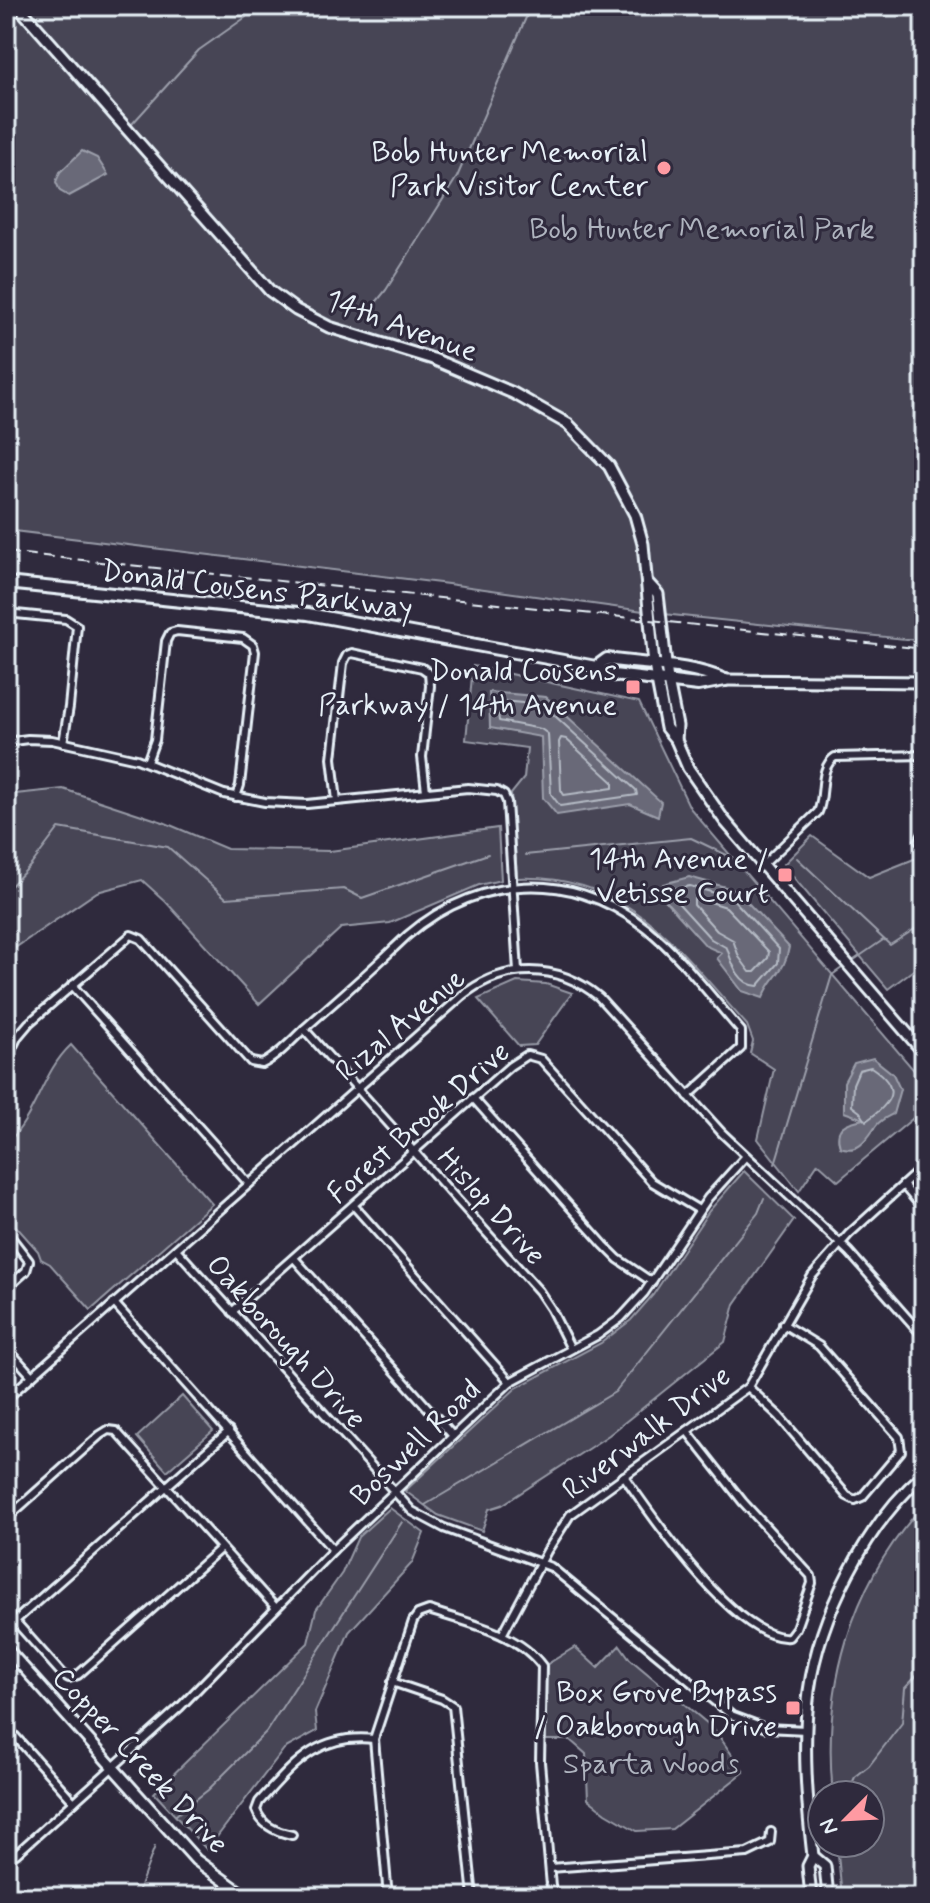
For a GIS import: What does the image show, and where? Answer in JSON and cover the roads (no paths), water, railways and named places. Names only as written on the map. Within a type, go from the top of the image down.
[{"type":"main road","name":"Donald Cousens Parkway","points":[[6,583],[308,614],[596,667],[605,674],[698,685],[725,680]]},
{"type":"main road","name":"Donald Cousens Parkway","points":[[596,667],[607,659],[713,675],[725,680]]},
{"type":"street","name":"14th Avenue","points":[[18,6],[270,291],[296,310],[329,327],[433,359],[513,393],[568,424],[609,466],[635,515],[643,544],[654,665],[666,728],[676,740],[688,768],[724,820],[924,1053]]},
{"type":"street","name":"14th Avenue","points":[[648,583],[658,594],[668,681],[677,726],[676,740]]},
{"type":"street","points":[[6,613],[66,619],[77,626],[63,743]]},
{"type":"street","points":[[147,762],[155,740],[166,641],[170,633],[177,631],[243,638],[253,645],[255,652],[240,785],[236,797]]},
{"type":"street","points":[[337,801],[333,747],[343,663],[352,653],[422,668],[429,673],[422,757],[426,791]]},
{"type":"street","name":"Donald Cousens Parkway","points":[[725,680],[924,682]]},
{"type":"street","points":[[6,742],[36,738],[63,743],[147,762],[192,783],[236,797],[282,804],[426,791],[476,788],[497,791],[504,795],[507,802],[518,971]]},
{"type":"street","points":[[763,865],[818,812],[830,760],[835,757],[924,755]]},
{"type":"street","points":[[919,841],[924,832]]},
{"type":"street","points":[[6,1061],[18,1036],[29,1023],[131,935],[136,936],[251,1062],[266,1063],[425,920],[463,899],[533,886],[564,889],[600,900],[628,915],[658,938],[741,1031],[741,1048],[688,1096]]},
{"type":"street","name":"Rizal Avenue","points":[[6,1399],[470,989],[492,977],[518,971],[554,973],[590,990],[746,1156],[867,1271],[924,1337]]},
{"type":"street","points":[[72,985],[249,1184]]},
{"type":"street","name":"Hislop Drive","points":[[304,1029],[545,1299],[571,1349]]},
{"type":"street","name":"Forest Brook Drive","points":[[232,1312],[523,1056],[537,1056],[652,1182],[699,1210]]},
{"type":"street","points":[[473,1098],[604,1245],[618,1259],[652,1282]]},
{"type":"street","name":"Boswell Road","points":[[6,1856],[16,1854],[180,1707],[333,1550],[510,1382],[598,1335],[621,1318],[652,1282],[699,1210],[746,1156]]},
{"type":"street","name":"Riverwalk Drive","points":[[502,1635],[540,1563],[570,1515],[748,1387],[812,1276],[840,1244],[924,1166]]},
{"type":"street","points":[[903,1185],[924,1210]]},
{"type":"street","points":[[354,1206],[510,1382]]},
{"type":"street","points":[[6,1231],[29,1261],[26,1271],[6,1289]]},
{"type":"street","name":"Oakborough Drive","points":[[176,1249],[412,1511],[434,1524],[540,1563],[577,1587],[731,1715],[766,1728],[806,1730]]},
{"type":"street","points":[[294,1258],[453,1436]]},
{"type":"street","points":[[114,1303],[333,1550]]},
{"type":"street","points":[[748,1387],[779,1416],[847,1496],[855,1500],[862,1497],[901,1451],[899,1437],[827,1355],[811,1340],[783,1324]]},
{"type":"street","points":[[6,1347],[32,1376]]},
{"type":"street","points":[[6,1519],[108,1430],[116,1431],[276,1608]]},
{"type":"street","points":[[15,1621],[229,1431]]},
{"type":"street","points":[[624,1476],[676,1548],[719,1598],[762,1630],[789,1637],[796,1628],[812,1583],[811,1576],[743,1502],[687,1431]]},
{"type":"street","points":[[809,1779],[806,1730],[809,1690],[821,1639],[849,1574],[888,1513],[924,1474]]},
{"type":"street","points":[[6,1611],[69,1678],[78,1675],[221,1548]]},
{"type":"street","points":[[388,1897],[374,1739],[413,1621],[423,1611],[502,1635],[527,1651],[542,1666],[540,1762],[552,1897]]},
{"type":"street","name":"Copper Creek Drive","points":[[6,1648],[196,1860],[247,1897]]},
{"type":"street","points":[[392,1682],[442,1699],[453,1706],[473,1897]]},
{"type":"street","points":[[6,1726],[74,1802]]},
{"type":"street","points":[[292,1835],[275,1831],[259,1818],[256,1810],[259,1802],[293,1764],[311,1750],[328,1742],[374,1739]]},
{"type":"street","points":[[550,1868],[747,1853],[770,1842],[771,1832]]},
{"type":"street","points":[[811,1897],[808,1866],[812,1859]]},
{"type":"street","points":[[817,1859],[825,1866],[828,1897]]},
{"type":"water","points":[[82,151],[97,158],[108,175],[69,196],[60,191],[56,182],[60,172]]},
{"type":"water","points":[[489,692],[546,697],[661,802],[658,816],[630,804],[557,815],[543,798],[541,737],[490,728]]},
{"type":"water","points":[[689,877],[736,890],[789,947],[785,963],[763,998],[742,991],[717,958],[722,953],[706,946],[662,897],[663,884]]},
{"type":"water","points":[[873,1058],[893,1074],[900,1089],[893,1114],[880,1122],[857,1147],[840,1147],[838,1134],[843,1126],[864,1119],[844,1112],[844,1082],[854,1063]]},
{"type":"waterway","points":[[255,11],[260,6]]},
{"type":"waterway","points":[[365,316],[386,290],[457,177],[531,6]]},
{"type":"waterway","points":[[132,124],[199,50],[246,17]]},
{"type":"waterway","points":[[6,891],[59,828],[168,847],[226,898],[344,889],[362,898],[488,854]]},
{"type":"waterway","points":[[525,855],[691,838],[733,858]]},
{"type":"waterway","points":[[797,858],[890,945],[924,923]]},
{"type":"waterway","points":[[854,960],[883,940]]},
{"type":"waterway","points":[[775,1164],[832,975],[842,968]]},
{"type":"waterway","points":[[425,1505],[615,1392],[758,1213],[764,1198]]},
{"type":"waterway","points":[[176,1815],[208,1790],[266,1732],[402,1522]]},
{"type":"waterway","points":[[854,1779],[869,1766],[902,1723],[905,1688],[924,1668]]},
{"type":"waterway","points":[[136,1897],[155,1846]]},
{"type":"railway","points":[[6,552],[924,649]]},
{"type":"place","name":"Bob Hunter Memorial Park Visitor Center","points":[[664,168]]},
{"type":"place","name":"Donald Cousens Parkway / 14th Avenue","points":[[633,687]]},
{"type":"place","name":"14th Avenue / Vetisse Court","points":[[785,875]]},
{"type":"place","name":"Box Grove Bypass / Oakborough Drive","points":[[793,1708]]},
{"type":"park label","name":"Bob Hunter Memorial Park","points":[[702,228]]},
{"type":"park label","name":"Sparta Woods","points":[[651,1763]]}]
